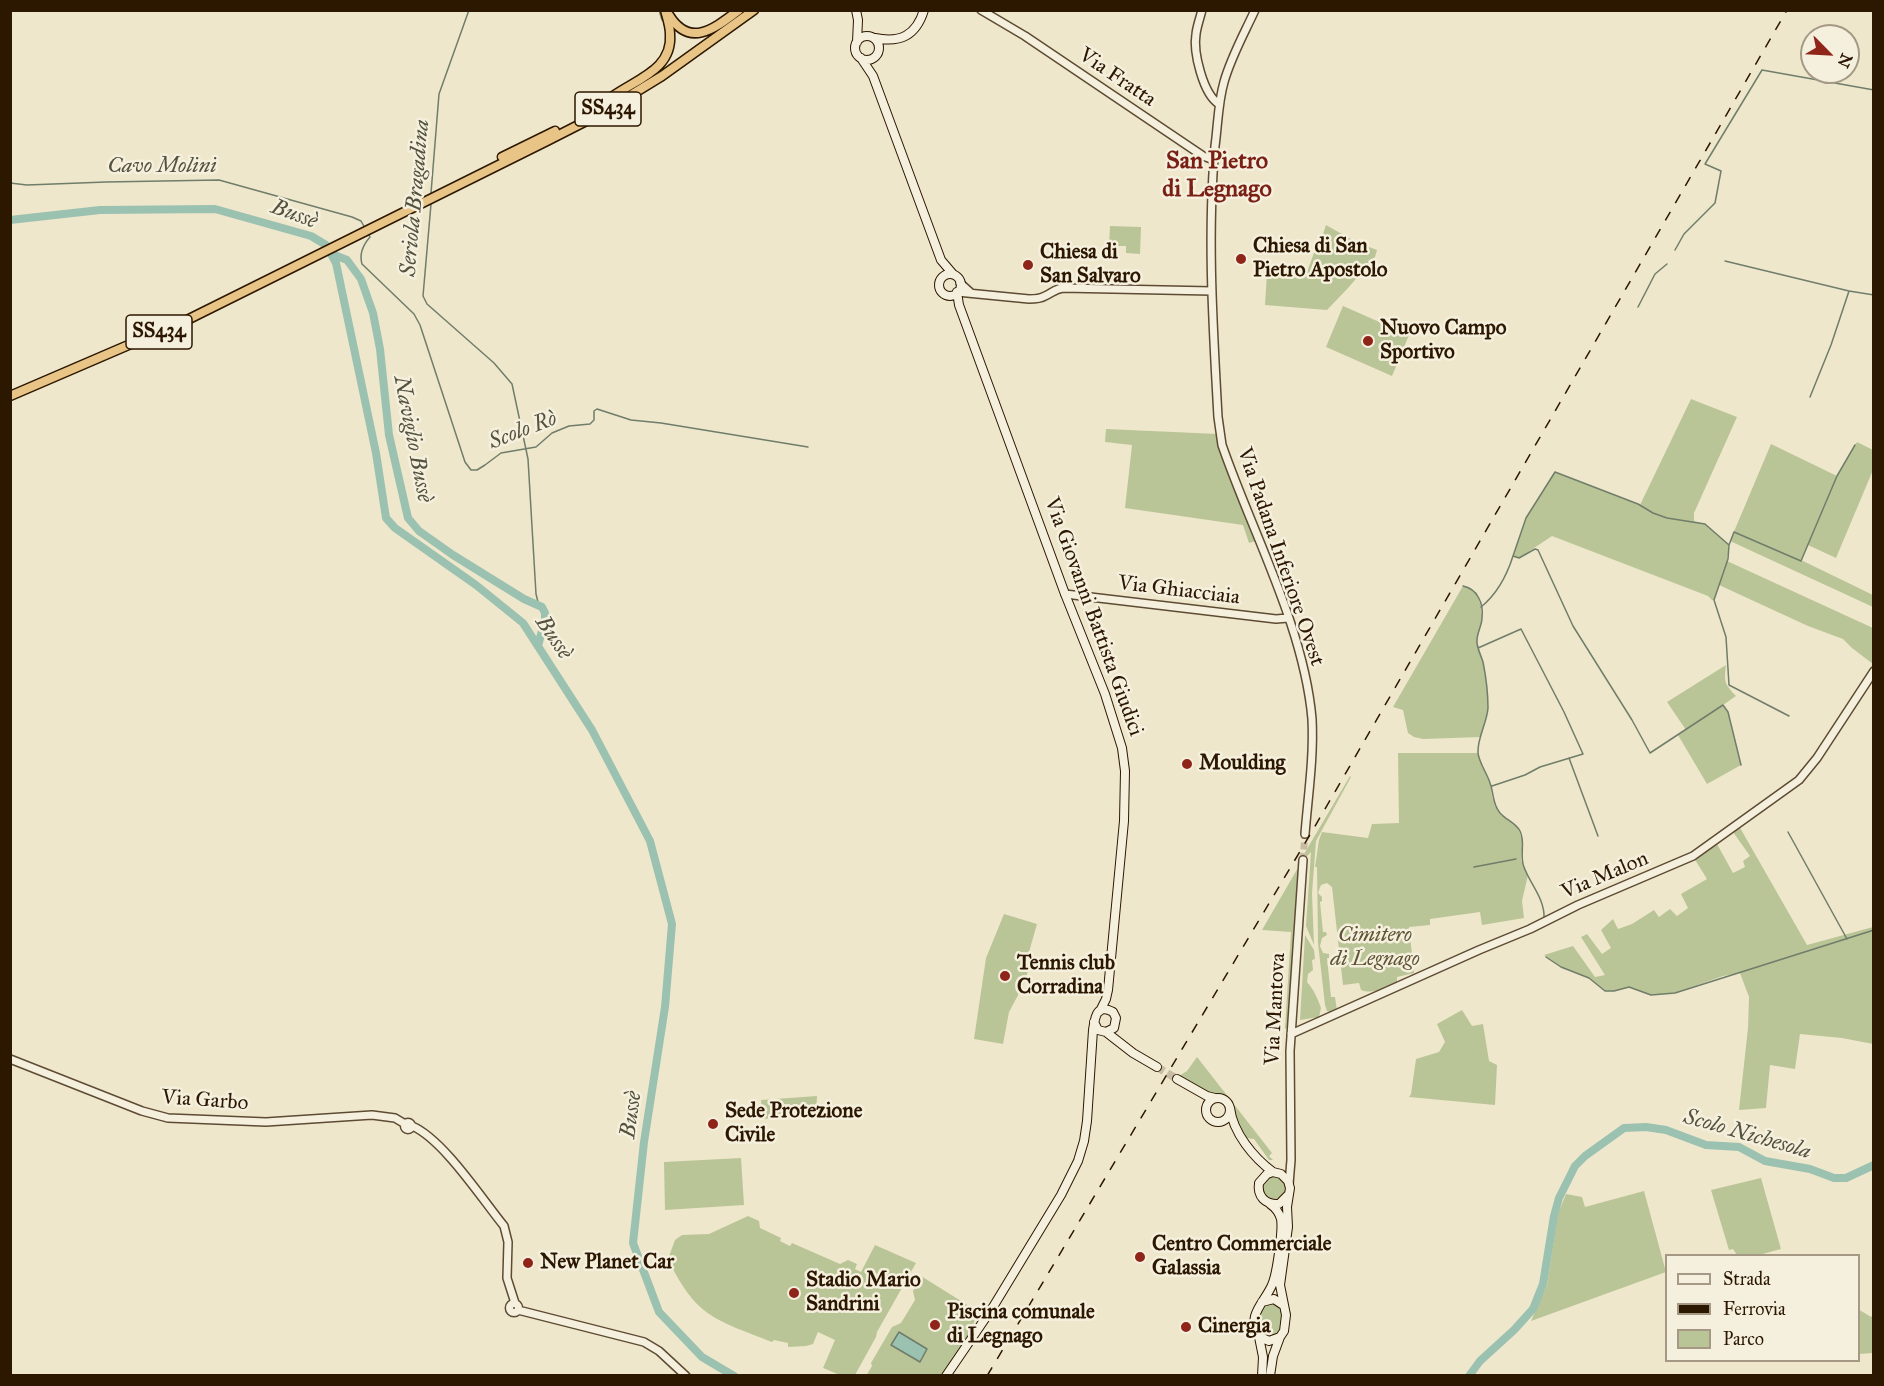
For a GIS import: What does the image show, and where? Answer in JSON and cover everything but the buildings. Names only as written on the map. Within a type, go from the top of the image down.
[{"type":"highway","points":[[666,10],[680,28],[699,33],[711,30],[739,10]]},
{"type":"highway","points":[[598,108],[612,96],[650,74],[662,63],[670,45],[666,10]]},
{"type":"highway","name":"SS434","points":[[451,186],[598,108],[659,72],[745,10]]},
{"type":"highway","name":"SS434","points":[[10,396],[189,319],[451,186],[600,114],[662,76],[754,10]]},
{"type":"highway","name":"SS434","points":[[10,390],[187,314],[303,260]]},
{"type":"main road","points":[[856,10],[858,20],[856,50],[861,58],[872,59],[891,40]]},
{"type":"main road","points":[[857,42],[863,37],[891,40],[901,38],[914,30],[924,10]]},
{"type":"main road","points":[[858,20],[879,44],[873,66],[873,76]]},
{"type":"main road","name":"Via Giovanni Battista Giudici","points":[[861,58],[873,76],[941,260],[939,288],[958,305]]},
{"type":"main road","name":"Via Giovanni Battista Giudici","points":[[941,260],[960,283],[957,292],[958,305],[1122,748],[1125,771],[1124,821],[1108,990],[1108,999],[1116,1018],[1115,1026],[1122,1043]]},
{"type":"main road","points":[[941,278],[947,274],[953,274]]},
{"type":"main road","points":[[947,295],[957,292]]},
{"type":"main road","name":"Via Giovanni Battista Giudici","points":[[946,1376],[993,1307],[1078,1161],[1087,1121],[1094,1022],[1108,990]]},
{"type":"main road","points":[[1100,1011],[1113,1012]]},
{"type":"main road","points":[[1094,1022],[1096,1028],[1157,1067]]},
{"type":"main road","points":[[1093,1044],[1098,1037],[1115,1026]]},
{"type":"main road","points":[[1177,1079],[1198,1091],[1226,1101],[1230,1108],[1231,1120],[1258,1160],[1275,1172],[1284,1175],[1289,1184]]},
{"type":"main road","points":[[1198,1091],[1204,1098],[1206,1112],[1210,1119],[1231,1125],[1237,1130]]},
{"type":"main road","points":[[1206,1107],[1215,1098]]},
{"type":"main road","points":[[1221,1121],[1229,1115],[1230,1108]]},
{"type":"main road","points":[[1258,1160],[1261,1179],[1258,1192],[1278,1211],[1281,1224],[1272,1286],[1257,1308],[1255,1325],[1263,1357],[1262,1376]]},
{"type":"main road","points":[[1261,1179],[1275,1172]]},
{"type":"main road","name":"Via Mantova","points":[[1270,1376],[1273,1356],[1284,1331],[1285,1322],[1286,1311],[1283,1305],[1281,1285],[1288,1227],[1289,1184]]},
{"type":"main road","points":[[1270,1204],[1283,1202],[1288,1195]]},
{"type":"main road","points":[[1262,1302],[1274,1299],[1283,1305]]},
{"type":"main road","points":[[1259,1337],[1269,1341],[1280,1337]]},
{"type":"street","points":[[1202,10],[1196,33],[1196,53],[1208,90],[1215,102],[1219,104]]},
{"type":"street","name":"Via Padana Inferiore Ovest","points":[[1255,10],[1229,66],[1219,104],[1210,222],[1218,417],[1221,439],[1288,618],[1303,667],[1312,721],[1305,834]]},
{"type":"street","name":"Via Fratta","points":[[989,11],[1203,156],[1214,160]]},
{"type":"street","points":[[960,283],[972,293]]},
{"type":"street","points":[[957,292],[1029,299],[1045,296],[1054,290],[1063,288],[1212,291]]},
{"type":"street","name":"Via Ghiacciaia","points":[[1065,594],[1276,619],[1288,618]]},
{"type":"street","name":"Via Malon","points":[[1291,1034],[1693,856],[1799,780],[1817,758],[1874,671]]},
{"type":"street","name":"Via Mantova","points":[[1289,1184],[1291,1034],[1303,860]]},
{"type":"street","name":"Via Garbo","points":[[10,1059],[160,1117],[266,1122],[372,1115],[395,1118],[420,1130],[439,1145],[504,1226],[508,1242],[507,1278],[516,1307],[644,1342],[659,1351],[686,1376]]},
{"type":"street","points":[[1275,1172],[1287,1167],[1291,1160]]},
{"type":"green space","points":[[1326,225],[1356,242],[1377,250],[1375,257],[1327,310],[1265,305],[1267,273],[1306,275]]},
{"type":"green space","points":[[1110,226],[1141,227],[1140,254],[1126,253],[1126,246],[1109,246]]},
{"type":"green space","name":"Nuovo Campo Sportivo","points":[[1343,306],[1409,335],[1392,376],[1326,347]]},
{"type":"green space","points":[[1691,399],[1737,417],[1694,513],[1694,521],[1705,524],[1729,545],[1727,561],[1873,628],[1873,664],[1843,639],[1808,626],[1719,585],[1714,600],[1712,600],[1708,596],[1552,536],[1519,558],[1513,556],[1526,518],[1555,472],[1640,505]]},
{"type":"green space","points":[[1106,429],[1218,434],[1256,541],[1249,543],[1243,525],[1125,508],[1132,445],[1105,442]]},
{"type":"green space","points":[[1857,442],[1873,450],[1873,470],[1836,558],[1808,545],[1801,560],[1873,595],[1873,607],[1730,541],[1771,444],[1837,476]]},
{"type":"green space","points":[[1463,586],[1477,593],[1481,607],[1482,618],[1477,641],[1483,662],[1488,710],[1481,737],[1423,739],[1414,737],[1408,733],[1403,710],[1393,707]]},
{"type":"green space","points":[[1726,665],[1726,682],[1736,696],[1723,705],[1728,712],[1741,765],[1707,784],[1678,735],[1686,730],[1667,702]]},
{"type":"green space","name":"Cimitero di Legnago","points":[[1398,753],[1478,753],[1491,786],[1495,806],[1500,814],[1517,826],[1523,841],[1521,860],[1528,875],[1522,901],[1524,918],[1482,925],[1480,912],[1430,919],[1430,925],[1409,927],[1414,973],[1397,977],[1397,983],[1384,988],[1366,991],[1361,990],[1359,983],[1343,985],[1332,887],[1327,883],[1321,885],[1318,893],[1322,897],[1320,902],[1323,932],[1327,935],[1322,938],[1320,946],[1323,953],[1329,954],[1327,958],[1331,997],[1335,997],[1337,1011],[1332,1013],[1327,1011],[1325,1005],[1318,943],[1317,867],[1315,867],[1319,840],[1322,832],[1368,838],[1372,824],[1399,823]]},
{"type":"green space","points":[[1350,776],[1316,841],[1312,893],[1314,945],[1306,926],[1311,852],[1297,866]]},
{"type":"green space","points":[[1739,826],[1807,945],[1873,927],[1873,1044],[1800,1034],[1795,1069],[1770,1065],[1766,1108],[1739,1110],[1749,997],[1740,973],[1723,976],[1675,993],[1651,995],[1629,987],[1605,991],[1589,978],[1561,967],[1544,955],[1573,946],[1595,977],[1605,975],[1581,937],[1587,934],[1602,954],[1611,948],[1601,930],[1613,919],[1618,929],[1632,924],[1654,910],[1659,917],[1670,909],[1677,916],[1688,908],[1681,894],[1707,879],[1694,858],[1717,844],[1733,873],[1745,867],[1743,861],[1750,856],[1733,832]]},
{"type":"green space","points":[[1299,866],[1289,1027],[1285,1029],[1291,932],[1262,930]]},
{"type":"green space","name":"Tennis club Corradina","points":[[1004,914],[1037,924],[1029,952],[1030,965],[1023,986],[1009,1012],[1003,1044],[974,1039],[986,958]]},
{"type":"green space","points":[[1305,935],[1314,950],[1315,959],[1312,960],[1313,970],[1308,974],[1307,982],[1321,1008],[1319,1017],[1300,1020]]},
{"type":"green space","points":[[1462,1010],[1472,1026],[1483,1024],[1489,1061],[1497,1065],[1495,1105],[1409,1097],[1416,1059],[1439,1052],[1445,1042],[1437,1024]]},
{"type":"green space","points":[[1197,1057],[1272,1153],[1269,1156],[1273,1160],[1269,1160],[1254,1139],[1246,1138],[1235,1123],[1233,1106],[1229,1099],[1220,1094],[1212,1095],[1179,1076],[1187,1071]]},
{"type":"green space","points":[[817,1096],[816,1114],[763,1119],[761,1100]]},
{"type":"green space","points":[[741,1158],[744,1205],[665,1210],[664,1162]]},
{"type":"green space","points":[[1274,1175],[1282,1179],[1286,1187],[1282,1195],[1274,1199],[1266,1195],[1262,1187],[1266,1179]]},
{"type":"green space","points":[[1761,1178],[1781,1249],[1763,1254],[1736,1254],[1733,1249],[1729,1250],[1711,1190]]},
{"type":"green space","points":[[1644,1191],[1665,1272],[1531,1321],[1547,1285],[1558,1214],[1566,1194],[1582,1197],[1585,1207]]},
{"type":"green space","name":"Stadio Mario Sandrini","points":[[748,1216],[759,1221],[760,1228],[781,1238],[780,1241],[790,1246],[792,1243],[840,1264],[848,1260],[857,1264],[855,1269],[861,1272],[875,1245],[916,1263],[855,1375],[840,1375],[823,1368],[835,1340],[818,1332],[813,1344],[806,1346],[788,1347],[788,1343],[774,1340],[772,1342],[713,1316],[696,1303],[684,1287],[668,1259],[675,1240],[682,1235],[709,1234]]},
{"type":"green space","name":"Piscina comunale di Legnago","points":[[921,1276],[977,1311],[971,1334],[943,1375],[866,1376],[892,1327],[901,1323],[915,1300],[913,1291]]},
{"type":"green space","points":[[1268,1304],[1275,1304],[1282,1312],[1279,1331],[1271,1337],[1264,1335],[1259,1323],[1260,1314]]},
{"type":"green space","points":[[1860,1310],[1871,1317],[1873,1314],[1873,1353],[1860,1354]]},
{"type":"shaded area","points":[[899,1332],[927,1349],[920,1362],[891,1345]]},
{"type":"waterway","name":"Seriola Bragadina","points":[[431,193],[439,94],[469,10]]},
{"type":"waterway","points":[[659,10],[662,20]]},
{"type":"waterway","points":[[1675,250],[1684,234],[1715,203],[1721,171],[1705,164],[1762,70],[1874,90]]},
{"type":"waterway","name":"Cavo Molini","points":[[10,183],[27,185],[219,180],[352,217],[361,221],[365,228]]},
{"type":"waterway","name":"Seriola Bragadina","points":[[431,204],[423,296],[427,304],[494,363],[512,384],[528,459],[536,594],[539,606]]},
{"type":"waterway","name":"Bussè","points":[[10,220],[100,210],[215,209],[311,236],[326,245],[336,263],[376,453],[386,518],[395,528],[476,585],[523,623],[592,730],[650,841],[672,924],[665,1007],[644,1142],[633,1243],[659,1312],[702,1357],[734,1376]]},
{"type":"waterway","name":"Scolo Rò","points":[[369,235],[361,253],[362,264],[414,314],[420,325],[465,462],[471,470],[477,470],[501,453],[536,447],[552,433],[569,426],[590,424],[594,420],[594,411],[597,409],[631,420],[808,447]]},
{"type":"waterway","name":"Naviglio Bussè","points":[[332,254],[347,260],[361,279],[373,313],[380,349],[389,435],[408,518],[419,531],[453,555],[524,599],[542,607],[545,619],[538,646]]},
{"type":"waterway","points":[[1725,261],[1874,295]]},
{"type":"waterway","points":[[1638,307],[1655,274],[1667,264]]},
{"type":"waterway","points":[[1810,397],[1849,291]]},
{"type":"waterway","points":[[1729,545],[1734,532],[1801,561],[1837,476],[1855,445]]},
{"type":"waterway","points":[[1513,556],[1526,518],[1555,472],[1638,504],[1667,518],[1705,524],[1729,545],[1728,559],[1714,600],[1726,637],[1729,685],[1789,716]]},
{"type":"waterway","points":[[1481,607],[1501,584],[1513,556],[1519,558],[1535,549],[1538,550],[1573,626],[1650,753],[1723,705],[1728,712],[1741,765]]},
{"type":"waterway","points":[[1463,586],[1476,593],[1482,607],[1482,621],[1477,643],[1483,662],[1488,708],[1478,747],[1479,757],[1490,783],[1497,810],[1520,831],[1523,862],[1540,898],[1544,918]]},
{"type":"waterway","points":[[1478,648],[1521,629],[1583,754],[1540,767],[1525,775],[1492,786]]},
{"type":"waterway","points":[[1569,758],[1598,836]]},
{"type":"waterway","points":[[1788,832],[1847,939]]},
{"type":"waterway","points":[[1474,867],[1516,859]]},
{"type":"waterway","points":[[1546,957],[1561,967],[1589,978],[1605,991],[1629,987],[1651,995],[1675,993],[1874,930]]},
{"type":"waterway","name":"Scolo Nichesola","points":[[1469,1376],[1480,1361],[1533,1309],[1543,1284],[1559,1198],[1575,1166],[1624,1128],[1646,1127],[1666,1130],[1706,1145],[1739,1147],[1765,1161],[1810,1169],[1834,1178],[1846,1178],[1874,1165]]},
{"type":"tunnel","points":[[1303,860],[1305,834]]},
{"type":"tunnel","points":[[1157,1067],[1177,1079]]},
{"type":"railway","points":[[987,1376],[1314,828],[1787,10]]},
{"type":"place","name":"Chiesa di San Pietro Apostolo","points":[[1241,259]]},
{"type":"place","name":"Chiesa di San Salvaro","points":[[1028,265]]},
{"type":"place","name":"Nuovo Campo Sportivo","points":[[1368,341]]},
{"type":"place","name":"Moulding","points":[[1187,764]]},
{"type":"place","name":"Tennis club Corradina","points":[[1005,976]]},
{"type":"place","name":"Sede Protezione Civile","points":[[713,1124]]},
{"type":"place","name":"Centro Commerciale Galassia","points":[[1140,1257]]},
{"type":"place","name":"New Planet Car","points":[[528,1263]]},
{"type":"place","name":"Stadio Mario Sandrini","points":[[794,1293]]},
{"type":"place","name":"Piscina comunale di Legnago","points":[[935,1325]]},
{"type":"place","name":"Cinergia","points":[[1186,1327]]},
{"type":"district","name":"San Pietro di Legnago","points":[[1217,176]]}]
